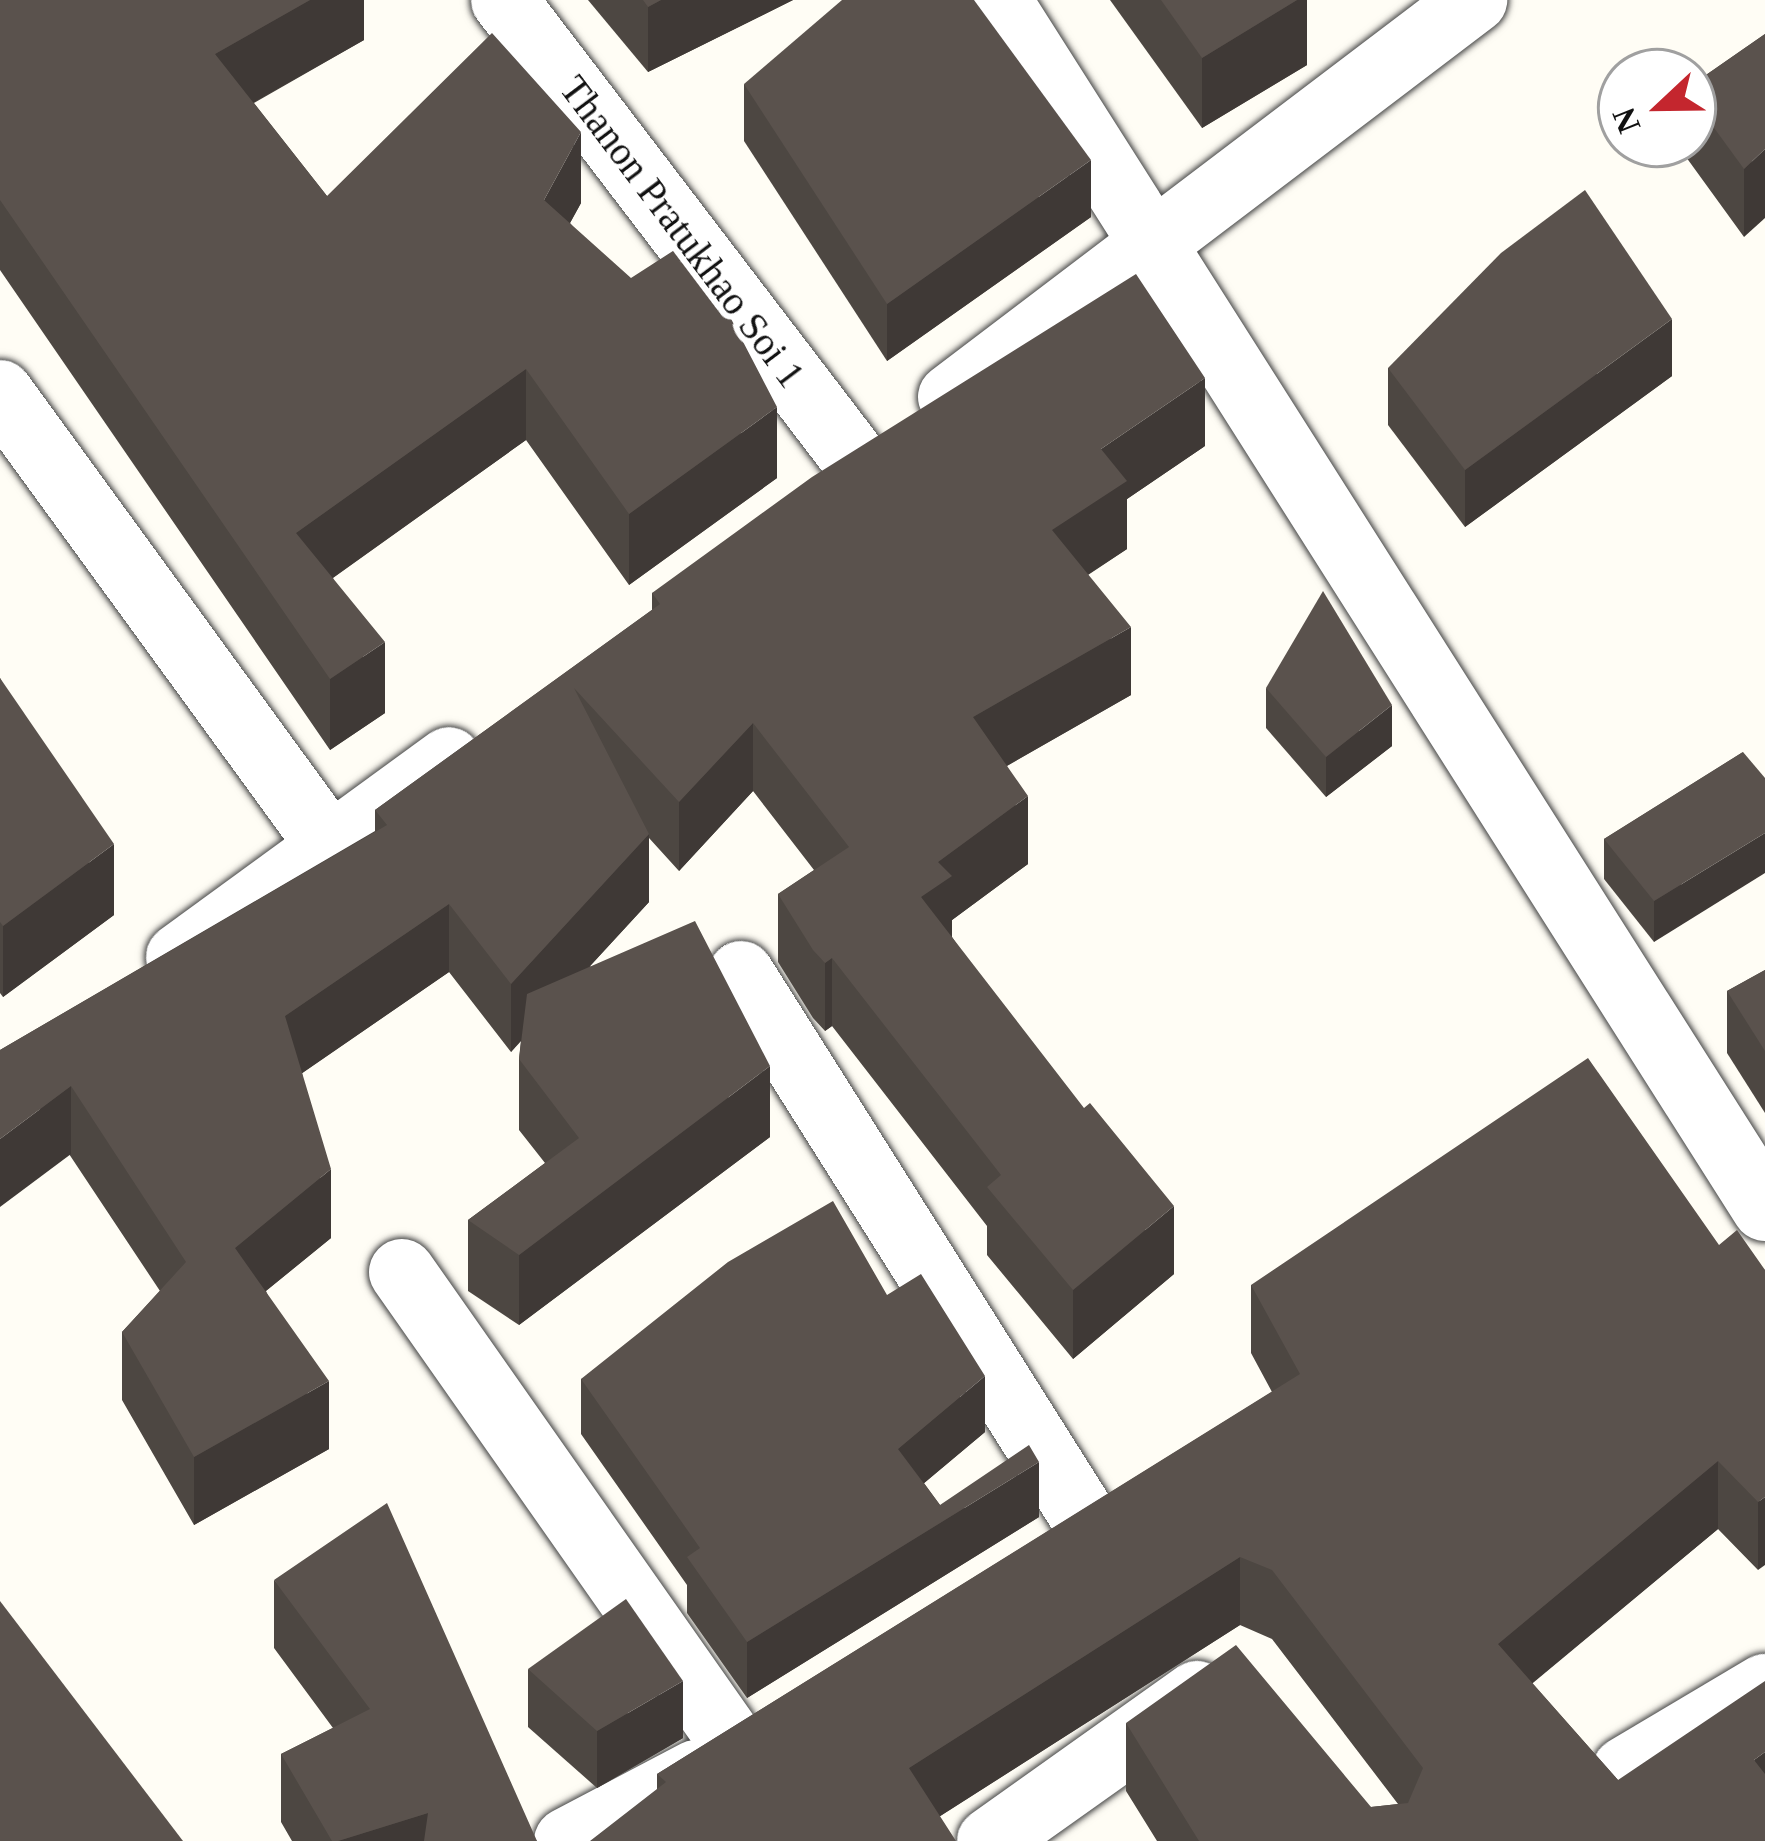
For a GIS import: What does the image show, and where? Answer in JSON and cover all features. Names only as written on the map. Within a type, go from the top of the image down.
[{"type":"street","name":"Thanon Pratukhao Soi 1","points":[[504,0],[859,465]]},
{"type":"street","points":[[998,0],[1765,1208]]},
{"type":"street","points":[[800,507],[1155,245],[1474,0]]},
{"type":"street","points":[[0,393],[330,846]]},
{"type":"street","points":[[137,987],[508,717]]},
{"type":"street","points":[[741,974],[1091,1529]]},
{"type":"street","points":[[402,1272],[736,1748]]},
{"type":"street","points":[[1032,1566],[1148,1495]]},
{"type":"street","points":[[990,1841],[1243,1662],[1257,1680]]},
{"type":"street","points":[[1624,1770],[1765,1687]]},
{"type":"street","points":[[567,1841],[637,1828],[736,1748],[795,1712]]},
{"type":"building","points":[[0,0],[310,0],[215,54],[327,196],[492,33],[581,132],[544,200],[631,278],[690,240],[777,407],[629,514],[526,369],[296,533],[385,642],[330,679],[0,200]]},
{"type":"building","points":[[842,0],[974,0],[1091,160],[887,304],[744,84]]},
{"type":"building","points":[[1161,0],[1297,0],[1202,58]]},
{"type":"building","points":[[1765,34],[1765,149],[1744,169],[1717,132],[1717,67]]},
{"type":"building","points":[[1585,190],[1672,319],[1465,470],[1388,368],[1501,253]]},
{"type":"building","points":[[1136,274],[1205,378],[1101,449],[1127,481],[1052,530],[1131,627],[973,717],[1028,796],[938,862],[952,876],[921,897],[1084,1108],[1090,1103],[1174,1206],[1073,1290],[987,1187],[1001,1175],[832,958],[825,963],[813,950],[778,894],[849,847],[753,723],[679,802],[574,688],[649,834],[511,984],[449,904],[285,1016],[331,1169],[235,1248],[329,1381],[194,1457],[122,1332],[186,1262],[71,1086],[0,1139],[0,1050],[387,825],[375,810],[660,604],[652,593],[812,477]]},
{"type":"building","points":[[1323,591],[1392,705],[1326,757],[1266,688]]},
{"type":"building","points":[[0,678],[114,844],[3,926],[0,922]]},
{"type":"building","points":[[1743,752],[1765,778],[1765,833],[1654,901],[1604,839]]},
{"type":"building","points":[[695,921],[770,1066],[519,1255],[468,1220],[579,1138],[519,1059],[527,994]]},
{"type":"building","points":[[1765,970],[1765,1051],[1727,991]]},
{"type":"building","points":[[1588,1058],[1719,1245],[1737,1230],[1765,1270],[1765,1497],[1758,1502],[1718,1461],[1498,1644],[1618,1780],[1765,1681],[1765,1752],[1754,1760],[1765,1774],[1765,1841],[1199,1841],[1126,1723],[1236,1645],[1371,1807],[1408,1803],[1423,1768],[1272,1570],[1240,1557],[909,1768],[956,1841],[590,1841],[666,1782],[657,1774],[1300,1374],[1251,1285]]},
{"type":"building","points":[[833,1201],[887,1295],[921,1274],[985,1376],[898,1449],[940,1505],[1029,1445],[1039,1462],[747,1642],[687,1557],[700,1548],[581,1379],[728,1262]]},
{"type":"building","points":[[387,1503],[537,1841],[424,1841],[428,1813],[332,1841],[281,1754],[370,1709],[274,1580]]},
{"type":"building","points":[[626,1599],[683,1681],[597,1731],[528,1669]]},
{"type":"building","points":[[0,1601],[183,1841],[0,1841]]}]
